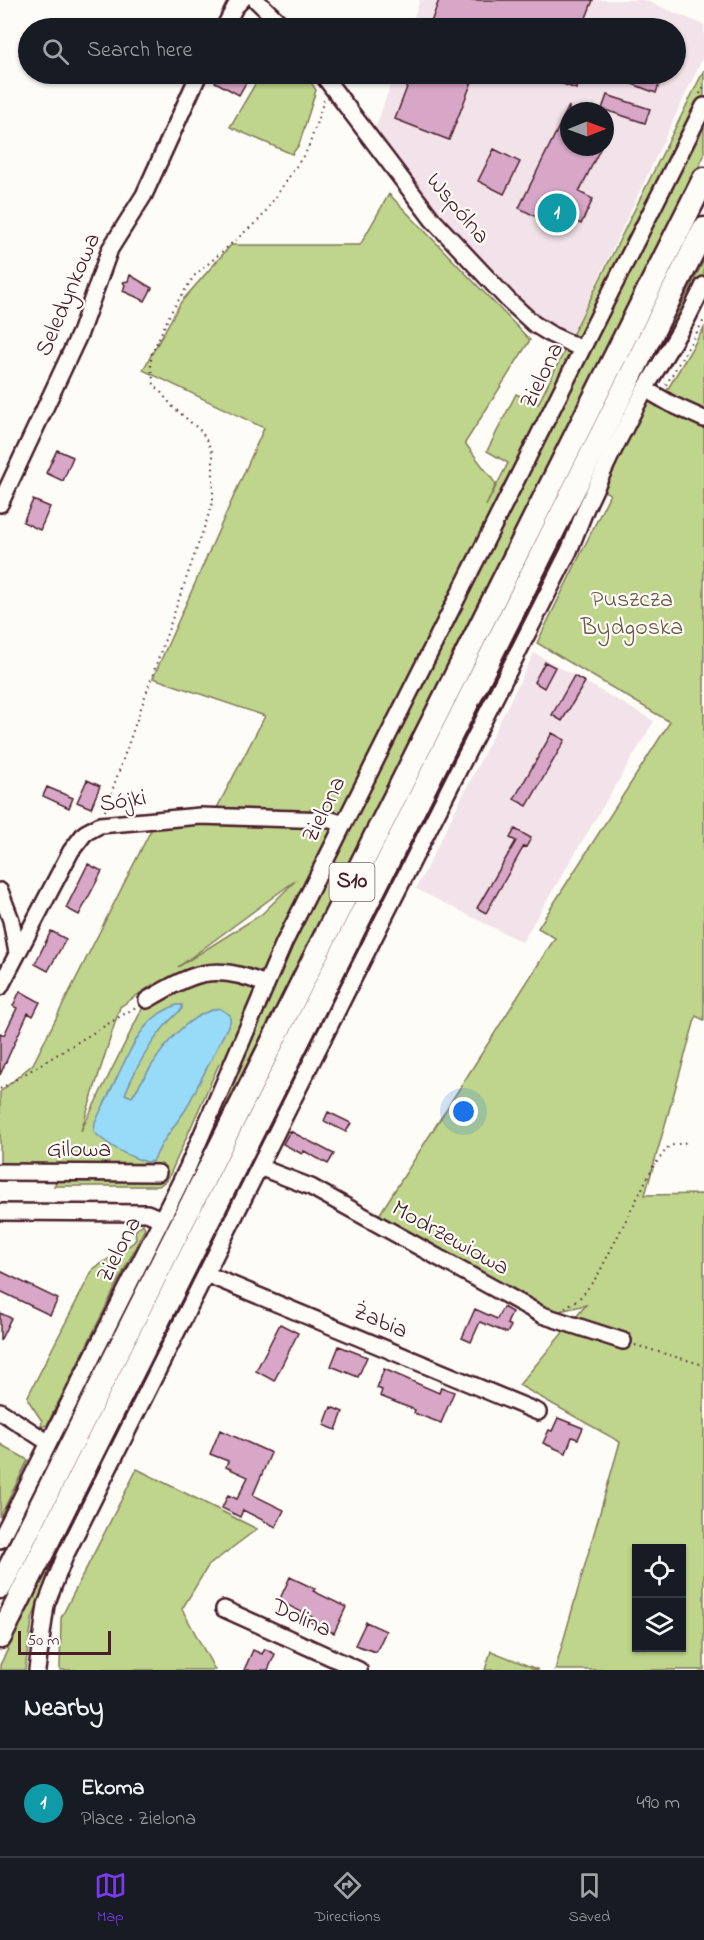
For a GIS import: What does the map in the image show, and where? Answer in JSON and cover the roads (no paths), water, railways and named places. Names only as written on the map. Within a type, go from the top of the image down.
[{"type":"highway","name":"S10","points":[[0,1587],[704,178]]},
{"type":"highway","name":"S10","points":[[0,1637],[704,230]]},
{"type":"street","points":[[229,18],[242,0]]},
{"type":"street","points":[[256,0],[275,18]]},
{"type":"street","name":"Seledynkowa","points":[[0,504],[80,333],[110,249],[144,195],[194,84]]},
{"type":"street","name":"Wspólna","points":[[330,84],[432,219],[508,300],[534,324],[582,349]]},
{"type":"street","name":"Zielona","points":[[0,1540],[217,1102],[284,943],[704,106]]},
{"type":"street","points":[[37,1670],[46,1605],[65,1556],[569,551],[586,508],[652,393],[704,285]]},
{"type":"street","points":[[652,393],[704,419]]},
{"type":"street","name":"Sójki","points":[[2,979],[71,851],[86,833],[100,825],[200,816],[331,819],[344,824]]},
{"type":"street","points":[[0,891],[11,920],[16,953]]},
{"type":"street","points":[[147,1000],[194,975],[211,972],[227,972],[265,984]]},
{"type":"street","name":"Modrzewiowa","points":[[259,1167],[311,1187],[542,1316],[623,1341]]},
{"type":"street","name":"Gilowa","points":[[0,1172],[158,1173]]},
{"type":"street","points":[[0,1212],[147,1213],[161,1219]]},
{"type":"street","name":"Żabia","points":[[206,1274],[537,1412]]},
{"type":"street","points":[[0,1411],[49,1443]]},
{"type":"street","name":"Dolina","points":[[224,1609],[359,1670]]},
{"type":"water","points":[[177,1005],[182,1005],[182,1009],[164,1027],[149,1048],[125,1094],[132,1097],[158,1056],[178,1031],[190,1021],[219,1008],[230,1015],[230,1022],[186,1109],[153,1161],[147,1162],[125,1154],[106,1142],[94,1132],[95,1122],[130,1050],[142,1031],[157,1016]]},
{"type":"place","name":"Ekoma","points":[[557,213]]},
{"type":"park label","name":"Puszcza Bydgoska","points":[[632,614]]}]
